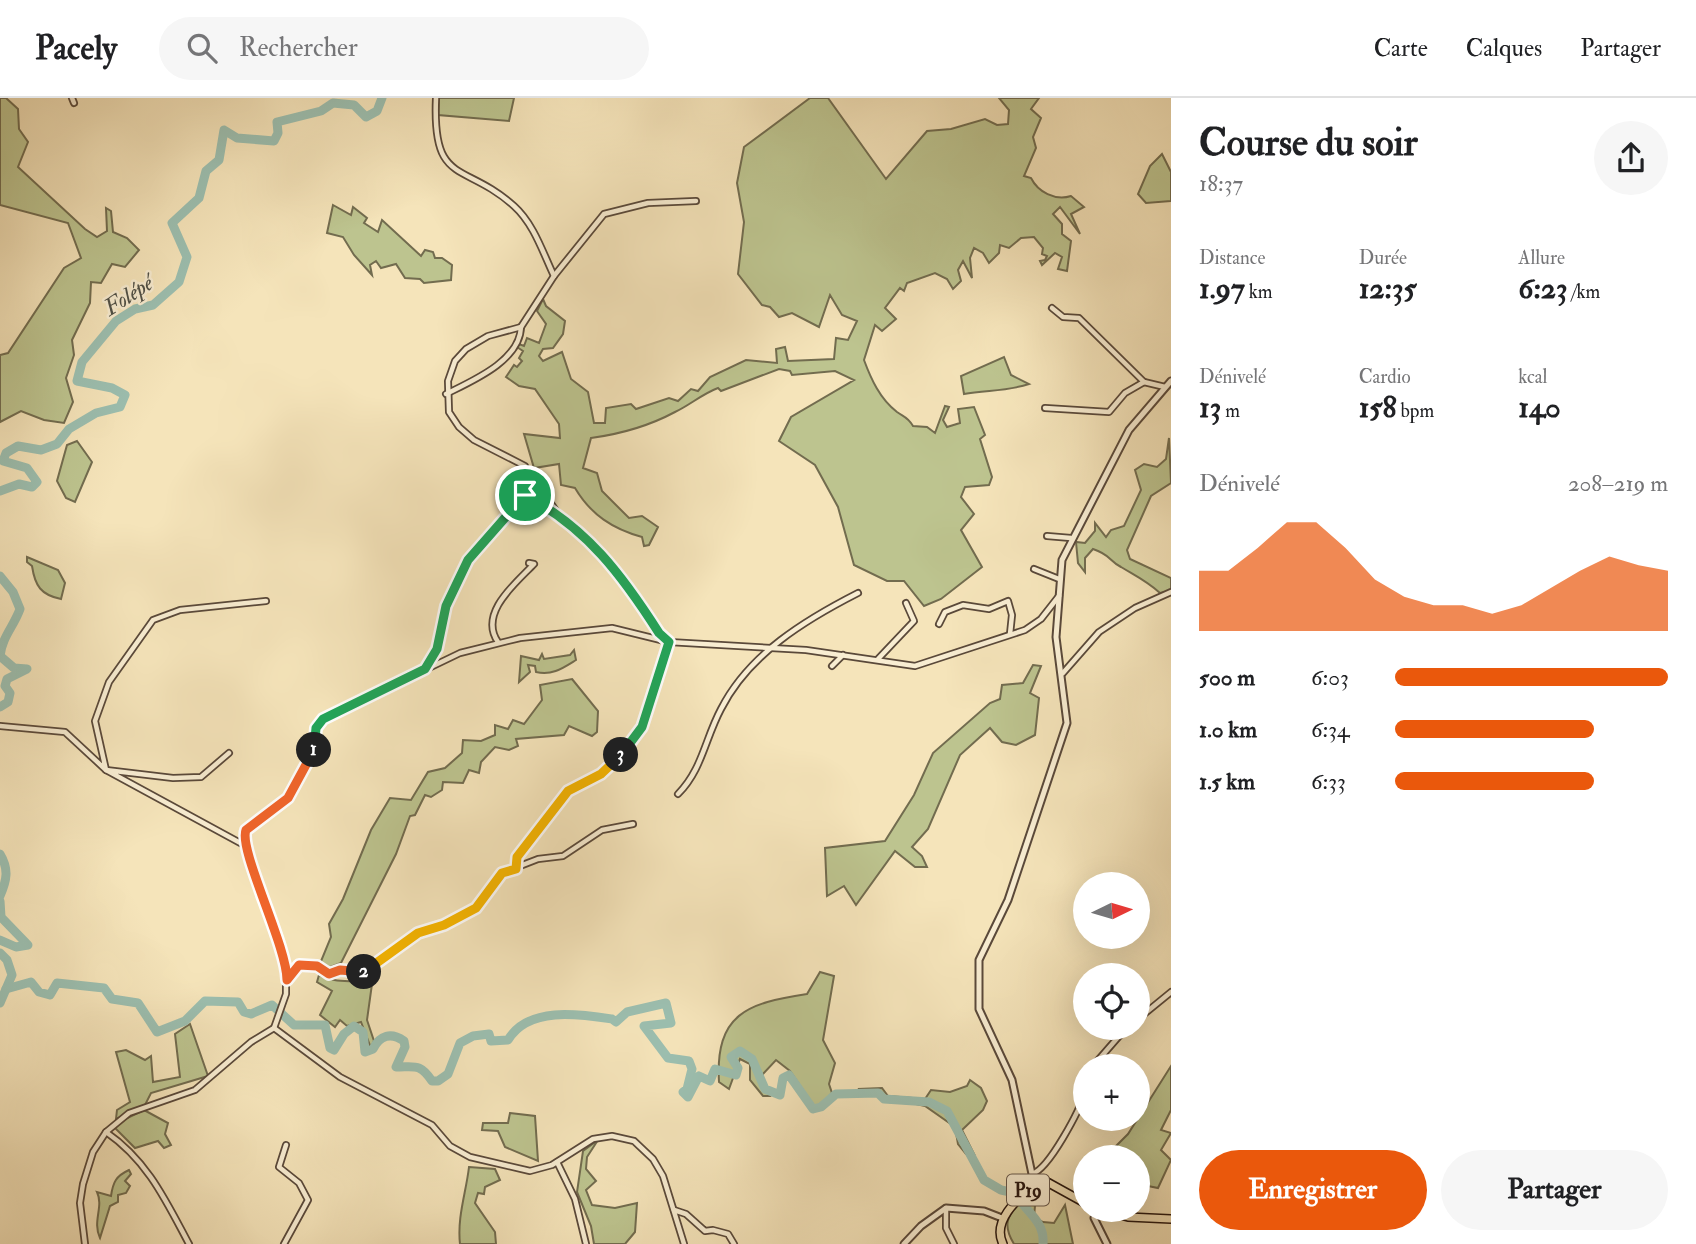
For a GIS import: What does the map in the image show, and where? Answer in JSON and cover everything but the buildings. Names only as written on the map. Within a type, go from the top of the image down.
[{"type":"main road","name":"P19","points":[[1003,1244],[1002,1218],[1040,1181],[1073,1197]]},
{"type":"main road","points":[[1150,1218],[1171,1219]]},
{"type":"street","points":[[436,98],[436,138],[449,162],[464,176],[497,193],[519,211],[540,244],[554,276]]},
{"type":"street","points":[[446,394],[481,376],[516,347],[521,327],[554,276],[604,214],[648,203],[696,201]]},
{"type":"street","points":[[1052,308],[1063,317],[1079,318],[1144,382],[1165,387]]},
{"type":"street","points":[[521,327],[488,336],[466,349],[451,369],[446,394],[449,412],[465,433],[523,464],[558,514],[611,564],[659,633],[669,642]]},
{"type":"street","points":[[1040,1181],[1032,1174],[1012,1080],[979,1009],[977,978],[981,953],[1008,900],[1065,731],[1067,715],[1063,673],[1056,637],[1060,613],[1059,579],[1062,560],[1129,430],[1171,381]]},
{"type":"street","points":[[1045,408],[1110,412],[1125,393],[1144,382]]},
{"type":"street","points":[[425,669],[437,649],[446,606],[468,560],[525,495],[530,483],[530,473]]},
{"type":"street","points":[[525,495],[558,514]]},
{"type":"street","points":[[1047,536],[1071,538]]},
{"type":"street","points":[[498,642],[493,634],[493,619],[509,587],[534,564],[529,563]]},
{"type":"street","points":[[1034,569],[1059,579]]},
{"type":"street","points":[[1063,673],[1099,632],[1135,608],[1171,592]]},
{"type":"street","points":[[678,794],[696,774],[721,709],[743,674],[769,649],[811,620],[858,593]]},
{"type":"street","points":[[85,1244],[80,1203],[83,1184],[93,1152],[106,1132],[126,1115],[195,1090],[251,1042],[274,1028],[287,980],[285,960],[244,846],[244,835],[250,826],[285,800],[299,781],[314,751],[319,722],[467,650],[498,642],[597,627],[617,628],[669,642],[844,655],[915,666],[1010,634],[1039,621],[1059,596]]},
{"type":"street","points":[[106,770],[94,721],[109,682],[153,620],[180,610],[266,601]]},
{"type":"street","points":[[939,624],[945,612],[963,606],[989,609],[1008,601],[1012,615],[1010,634]]},
{"type":"street","points":[[878,659],[914,621],[906,603]]},
{"type":"street","points":[[516,869],[517,857],[568,791],[604,771],[639,733],[656,691],[662,659],[669,642]]},
{"type":"street","points":[[832,666],[844,655]]},
{"type":"street","points":[[0,726],[65,732],[106,770],[244,846]]},
{"type":"street","points":[[106,770],[173,778],[201,777],[229,753]]},
{"type":"street","points":[[287,980],[299,965],[317,966],[329,974],[340,970],[363,972],[418,933],[444,925],[476,908],[502,873],[538,859],[563,856],[602,830],[633,824]]},
{"type":"street","points":[[1150,1009],[1171,992]]},
{"type":"street","points":[[274,1028],[340,1077],[432,1125],[460,1154],[528,1171],[557,1162],[586,1142],[599,1138],[612,1136],[634,1141],[653,1159],[663,1176],[684,1244]]},
{"type":"street","points":[[1104,1054],[1116,1040]]},
{"type":"street","points":[[1032,1174],[1041,1170],[1054,1152],[1073,1115]]},
{"type":"street","points":[[106,1132],[129,1149],[155,1181],[189,1244]]},
{"type":"street","points":[[284,1244],[308,1200],[299,1183],[279,1167],[286,1145]]},
{"type":"street","points":[[557,1162],[575,1199],[586,1244]]},
{"type":"street","points":[[946,1208],[946,1228],[954,1244]]},
{"type":"street","points":[[904,1244],[921,1226],[946,1208],[984,1211],[1002,1218]]},
{"type":"street","points":[[674,1210],[686,1214],[705,1231],[728,1234],[734,1244]]},
{"type":"street","points":[[1096,1222],[1107,1244]]},
{"type":"green space","points":[[0,98],[6,98],[18,109],[19,129],[28,142],[18,167],[97,237],[107,231],[106,208],[111,211],[113,232],[127,238],[139,250],[125,267],[112,264],[101,283],[91,282],[90,303],[72,340],[74,355],[66,378],[73,402],[64,423],[44,420],[21,411],[0,422],[0,355],[8,353],[64,268],[81,258],[68,223],[0,205]]},
{"type":"green space","points":[[439,98],[514,98],[509,121],[438,115]]},
{"type":"green space","points":[[810,98],[828,98],[886,179],[927,131],[951,129],[985,119],[997,125],[1008,124],[1009,110],[999,98],[1039,98],[1031,109],[1041,118],[1033,137],[1036,148],[1024,176],[1031,178],[1048,194],[1071,196],[1084,207],[1071,214],[1080,234],[1060,207],[1053,214],[1062,224],[1062,234],[1071,241],[1067,271],[1058,269],[1062,257],[1055,253],[1042,265],[1040,261],[1047,256],[1042,254],[1043,248],[1034,237],[1021,238],[1009,248],[1000,245],[999,253],[989,263],[983,253],[974,248],[970,258],[972,278],[963,261],[958,270],[961,281],[953,289],[947,279],[935,273],[907,283],[904,291],[900,288],[885,308],[896,319],[882,331],[875,325],[864,360],[877,388],[891,407],[913,426],[927,427],[935,433],[945,406],[949,407],[943,420],[947,427],[960,423],[958,409],[974,407],[985,435],[980,439],[992,477],[989,485],[965,487],[961,497],[974,514],[961,530],[982,567],[941,599],[924,606],[904,581],[887,581],[854,565],[838,507],[815,465],[779,441],[791,417],[854,380],[835,371],[792,375],[790,371],[779,369],[721,391],[718,388],[644,426],[591,438],[583,468],[597,473],[602,491],[629,518],[642,516],[658,527],[649,545],[644,546],[642,537],[604,520],[588,506],[575,488],[561,485],[559,464],[534,468],[524,434],[560,438],[559,424],[535,389],[519,386],[506,377],[514,365],[517,367],[522,361],[519,358],[523,351],[517,347],[519,344],[524,346],[527,338],[539,343],[546,324],[537,311],[543,299],[546,306],[565,321],[563,334],[553,348],[543,349],[539,356],[543,361],[562,352],[571,379],[588,392],[594,423],[605,423],[606,408],[631,404],[636,409],[669,398],[678,401],[691,389],[698,391],[710,377],[746,360],[777,363],[776,349],[785,347],[788,361],[834,359],[836,338],[848,340],[857,321],[842,315],[830,295],[819,327],[792,313],[779,317],[770,307],[762,305],[738,274],[744,222],[737,183],[744,147]]},
{"type":"green space","points":[[1162,154],[1171,172],[1171,201],[1146,203],[1138,194],[1150,166]]},
{"type":"green space","points":[[333,205],[351,215],[353,207],[367,218],[364,223],[378,232],[382,220],[421,256],[425,250],[433,252],[435,258],[442,258],[452,265],[451,280],[424,283],[420,279],[405,278],[396,264],[381,268],[376,261],[370,265],[372,275],[354,255],[343,237],[327,233]]},
{"type":"green space","points":[[1004,357],[1011,375],[1029,384],[964,394],[961,376]]},
{"type":"green space","points":[[1169,438],[1171,483],[1151,496],[1127,550],[1130,559],[1171,578],[1171,591],[1160,593],[1103,553],[1093,549],[1085,558],[1085,572],[1078,563],[1076,542],[1085,543],[1095,531],[1095,523],[1106,537],[1111,530],[1124,526],[1141,490],[1135,470],[1144,464],[1157,467],[1166,459]]},
{"type":"green space","points":[[77,441],[92,462],[75,502],[66,498],[57,481],[67,445]]},
{"type":"green space","points":[[27,557],[58,570],[65,583],[61,599],[48,595],[40,588]]},
{"type":"green space","points":[[574,650],[576,660],[557,670],[536,672],[535,666],[528,665],[530,672],[519,682],[521,656],[539,660],[542,654],[544,659],[570,655]]},
{"type":"green space","points":[[1033,665],[1041,666],[1030,693],[1039,698],[1035,735],[1016,745],[1002,742],[990,728],[960,755],[928,829],[912,847],[922,856],[927,867],[915,867],[895,851],[856,905],[844,886],[827,896],[825,848],[885,841],[914,795],[933,753],[990,703],[1000,699],[1002,685],[1023,683]]},
{"type":"green space","points":[[572,679],[598,711],[597,732],[592,736],[569,726],[564,735],[516,739],[518,746],[509,750],[495,747],[481,762],[479,773],[469,770],[463,783],[443,782],[442,790],[431,797],[425,795],[415,815],[410,816],[396,854],[341,963],[325,969],[319,966],[331,937],[329,924],[343,899],[371,830],[390,798],[411,800],[428,772],[445,768],[462,753],[463,740],[481,741],[495,735],[495,725],[508,729],[513,720],[524,724],[542,700],[540,685]]},
{"type":"green space","points":[[820,972],[834,976],[823,1040],[835,1063],[829,1084],[832,1093],[820,1106],[813,1105],[790,1071],[776,1060],[761,1076],[770,1096],[763,1096],[750,1080],[750,1064],[740,1059],[729,1089],[719,1082],[719,1059],[723,1041],[729,1027],[739,1016],[767,1002],[807,994]]},
{"type":"green space","points":[[319,975],[332,980],[372,984],[367,1020],[374,1041],[371,1048],[361,1022],[347,1026],[340,1020],[335,1027],[320,1015],[332,991],[317,982]]},
{"type":"green space","points":[[190,1024],[208,1076],[151,1093],[144,1107],[116,1119],[117,1110],[130,1102],[116,1052],[126,1050],[145,1060],[151,1056],[153,1082],[180,1077],[175,1034]]},
{"type":"green space","points":[[1171,1066],[1171,1110],[1161,1130],[1171,1133],[1161,1150],[1171,1160],[1158,1188],[1150,1186],[1150,1145],[1117,1145],[1130,1131],[1150,1131],[1150,1099]]},
{"type":"green space","points":[[970,1080],[981,1088],[987,1101],[983,1110],[962,1130],[974,1154],[966,1154],[958,1144],[955,1127],[925,1106],[884,1097],[880,1091],[871,1092],[870,1096],[861,1095],[859,1089],[882,1088],[888,1096],[925,1099],[931,1090],[950,1092],[967,1086]]},
{"type":"green space","points":[[144,1110],[168,1123],[165,1134],[171,1145],[164,1148],[158,1141],[135,1148],[115,1128],[121,1121]]},
{"type":"green space","points":[[510,1113],[535,1116],[538,1161],[505,1147],[498,1131],[482,1130],[483,1123],[508,1123]]},
{"type":"green space","points":[[598,1140],[587,1157],[586,1169],[596,1181],[586,1190],[592,1205],[615,1208],[637,1203],[635,1232],[625,1244],[594,1244],[591,1226],[577,1192],[583,1151]]},
{"type":"green space","points":[[469,1167],[495,1169],[500,1180],[485,1187],[484,1194],[478,1193],[475,1203],[495,1232],[496,1244],[460,1244],[461,1215]]},
{"type":"green space","points":[[129,1170],[131,1174],[125,1181],[130,1186],[126,1193],[118,1195],[118,1202],[110,1206],[100,1238],[97,1226],[97,1192],[111,1196],[116,1180]]},
{"type":"green space","points":[[1022,1197],[1035,1206],[1034,1217],[1043,1222],[1054,1223],[1065,1205],[1073,1244],[1014,1244],[1008,1230],[1008,1219]]},
{"type":"waterway","name":"Folépé","points":[[0,491],[19,484],[32,487],[37,482],[27,468],[3,461],[6,453],[18,446],[41,450],[57,444],[69,429],[96,413],[120,407],[125,395],[112,388],[77,381],[82,362],[116,321],[135,309],[153,305],[179,282],[187,257],[172,223],[199,198],[206,171],[219,160],[224,130],[237,138],[274,141],[278,133],[277,122],[321,111],[333,103],[354,105],[366,117],[377,111],[382,98]]},
{"type":"waterway","name":"Folépé","points":[[0,576],[13,592],[20,609],[3,643],[0,656],[14,668],[27,669],[7,679],[5,686],[10,693],[8,702],[0,707]]},
{"type":"waterway","name":"Folépé","points":[[0,854],[6,875],[0,896]]},
{"type":"waterway","name":"Folépé","points":[[0,901],[1,917],[28,945],[16,947],[0,940]]},
{"type":"waterway","name":"Folépé","points":[[0,953],[7,960],[12,975],[0,1003]]},
{"type":"waterway","points":[[6,989],[31,982],[39,992],[50,995],[57,983],[104,988],[112,999],[138,1003],[157,1032],[185,1021],[205,1001],[238,1002],[244,1012],[251,1014],[272,1005],[294,1025],[325,1025],[330,1048],[334,1050],[344,1034],[354,1026],[363,1032],[365,1052],[373,1049],[382,1038],[395,1036],[404,1041],[405,1047],[396,1067],[420,1069],[432,1081],[438,1081],[448,1074],[460,1043],[473,1036],[489,1034],[491,1041],[508,1040],[517,1029],[528,1022],[555,1015],[585,1015],[616,1022],[627,1012],[666,1003],[671,1023],[644,1026],[668,1058],[689,1061],[692,1069],[687,1089],[683,1092],[688,1097],[699,1076],[710,1081],[715,1069],[736,1075],[738,1068],[731,1057],[740,1051],[752,1059],[765,1089],[780,1095],[783,1078],[789,1075],[813,1109],[821,1107],[836,1094],[878,1093],[884,1099],[929,1102],[947,1111],[984,1180],[1001,1190],[1015,1193],[1038,1222],[1043,1244]]},
{"type":"route","points":[[525,495],[572,524],[611,564],[638,598],[659,633],[669,642],[662,659],[656,691],[642,727],[632,744],[604,771],[568,791],[517,857],[516,869],[502,873],[476,908],[444,925],[436,925],[418,933],[363,972],[340,970],[329,974],[317,966],[299,965],[287,980],[285,960],[246,851],[246,830],[292,792],[312,757],[319,722],[425,669],[437,649],[446,606],[468,560],[525,495]]}]
